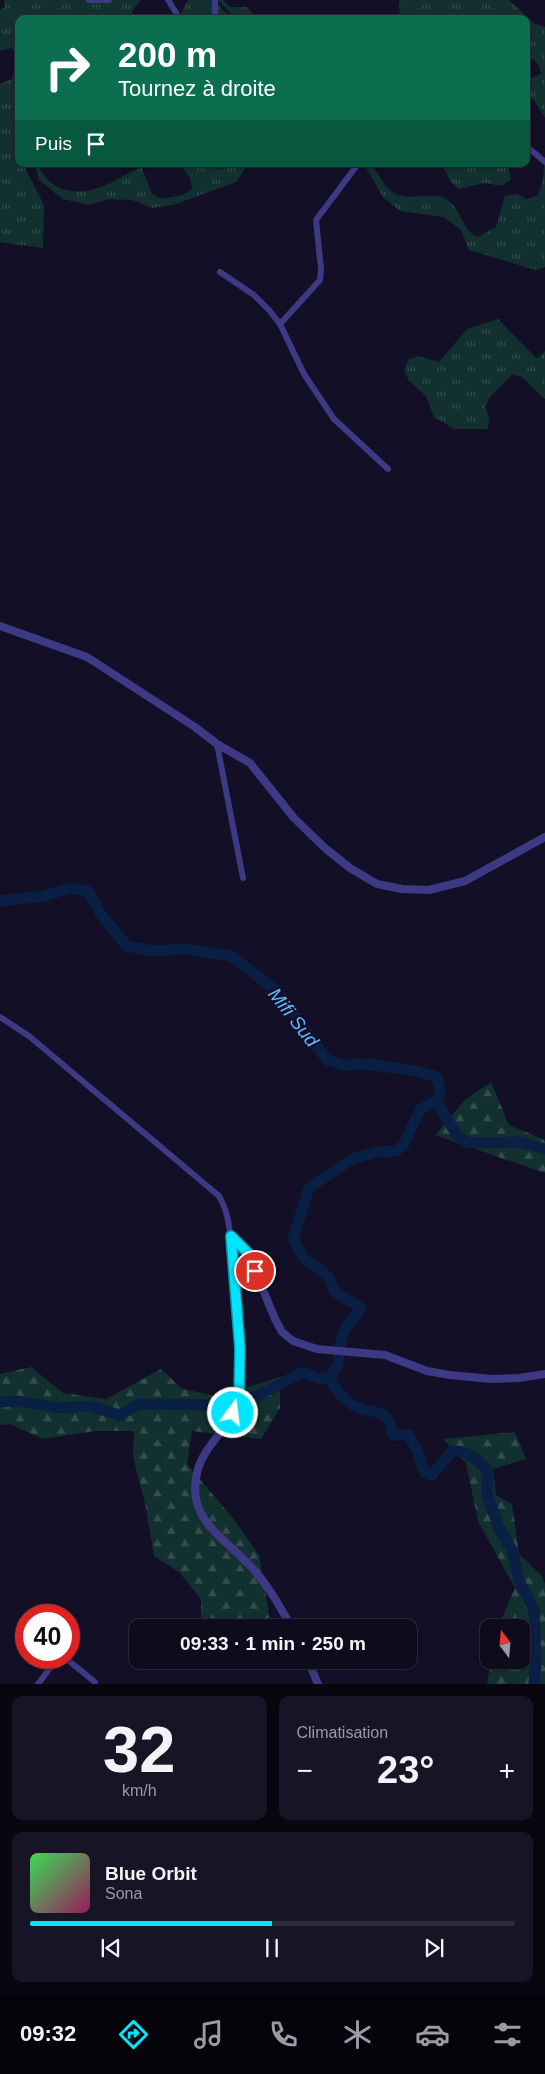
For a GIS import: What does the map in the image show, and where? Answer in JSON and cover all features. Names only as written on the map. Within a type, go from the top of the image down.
[{"type":"street","points":[[89,0],[108,0]]},
{"type":"street","points":[[168,0],[177,15]]},
{"type":"street","points":[[215,0],[215,15]]},
{"type":"street","points":[[530,149],[545,162]]},
{"type":"street","points":[[280,324],[320,280],[321,269],[316,220],[356,167]]},
{"type":"street","points":[[220,272],[254,295],[280,324],[304,374],[334,419],[388,469]]},
{"type":"street","points":[[0,626],[87,658],[195,727],[217,744],[250,763],[294,818],[326,849],[350,868],[376,884],[402,889],[429,890],[466,881],[545,837]]},
{"type":"street","points":[[217,744],[243,878]]},
{"type":"street","points":[[0,1017],[30,1036],[218,1196],[227,1213],[231,1236],[240,1349],[239,1396],[234,1410],[198,1468],[195,1498],[200,1514],[207,1525],[253,1569],[272,1593],[287,1619]]},
{"type":"street","points":[[231,1236],[248,1253],[282,1332],[293,1341],[306,1347],[385,1355],[427,1371],[450,1375],[492,1379],[519,1378],[545,1374]]},
{"type":"street","points":[[38,1684],[54,1663],[61,1659],[69,1661],[94,1682]]},
{"type":"street","points":[[312,1669],[318,1684]]},
{"type":"green space","points":[[4,0],[140,0],[132,15],[15,15],[15,55],[12,48],[0,51],[0,9],[5,7]]},
{"type":"green space","points":[[188,0],[214,0],[227,15],[180,15]]},
{"type":"green space","points":[[218,0],[223,0],[230,7],[247,7],[254,15],[232,15]]},
{"type":"green space","points":[[399,0],[509,0],[525,15],[400,15]]},
{"type":"green space","points":[[530,19],[535,24],[545,27],[545,118],[534,100],[530,98],[530,78],[541,74],[538,65],[533,59],[530,59]]},
{"type":"green space","points":[[15,67],[15,140],[13,144],[15,148],[15,167],[25,167],[44,205],[43,248],[0,242],[0,84],[12,79]]},
{"type":"green space","points":[[545,159],[545,267],[536,270],[469,250],[461,230],[444,217],[400,211],[383,197],[366,167],[374,167],[390,190],[397,194],[412,197],[435,196],[449,201],[457,210],[469,231],[478,237],[496,227],[505,196],[517,194],[526,199],[537,196],[542,185]]},
{"type":"green space","points":[[36,167],[40,167],[51,183],[60,188],[70,191],[92,190],[142,168],[152,194],[162,199],[183,195],[192,189],[190,178],[182,167],[214,167],[218,169],[246,167],[236,182],[173,205],[152,208],[132,200],[109,199],[89,205],[63,199],[39,180]]},
{"type":"green space","points":[[444,167],[509,167],[511,179],[502,186],[485,183],[458,189],[450,180]]},
{"type":"green space","points":[[498,319],[537,359],[545,351],[545,399],[523,378],[513,374],[490,397],[485,407],[489,418],[488,429],[454,429],[434,417],[426,396],[409,381],[404,370],[408,360],[418,356],[439,362],[467,329]]},
{"type":"green space","points":[[491,1082],[509,1125],[545,1140],[545,1173],[435,1135],[466,1099]]},
{"type":"green space","points":[[31,1367],[63,1393],[106,1399],[161,1369],[181,1388],[217,1397],[280,1377],[280,1408],[261,1439],[192,1431],[187,1464],[232,1517],[259,1555],[270,1619],[201,1619],[201,1599],[179,1572],[154,1556],[145,1503],[133,1457],[134,1431],[95,1431],[43,1439],[10,1424],[0,1425],[0,1374]]},
{"type":"green space","points":[[515,1432],[526,1459],[493,1469],[496,1495],[512,1504],[519,1554],[542,1576],[545,1584],[545,1684],[487,1684],[490,1669],[530,1669],[530,1619],[501,1619],[515,1588],[478,1521],[466,1463],[443,1439]]},
{"type":"waterway","name":"Mifi Sud","points":[[0,901],[43,896],[71,888],[88,891],[102,916],[127,946],[152,951],[186,949],[231,956],[277,991],[327,1060],[345,1065],[367,1064],[415,1071],[437,1077],[440,1089],[437,1100],[444,1115],[458,1136],[468,1143],[519,1142],[545,1149]]},
{"type":"waterway","points":[[0,1402],[17,1401],[61,1408],[90,1406],[120,1415],[139,1404],[225,1405],[259,1395],[303,1372],[318,1378],[329,1378],[337,1368],[343,1334],[361,1308],[335,1292],[328,1277],[320,1269],[306,1261],[293,1239],[309,1188],[352,1159],[375,1152],[396,1151],[404,1144],[420,1110],[437,1100]]},
{"type":"waterway","points":[[329,1378],[345,1399],[354,1406],[386,1416],[393,1435],[409,1435],[418,1453],[424,1472],[432,1475],[452,1451],[468,1454],[488,1470],[487,1493],[499,1529],[512,1550],[519,1581],[534,1610],[536,1664],[534,1684]]},
{"type":"route","points":[[233,1413],[239,1396],[240,1349],[231,1236],[248,1253],[255,1271]]}]
